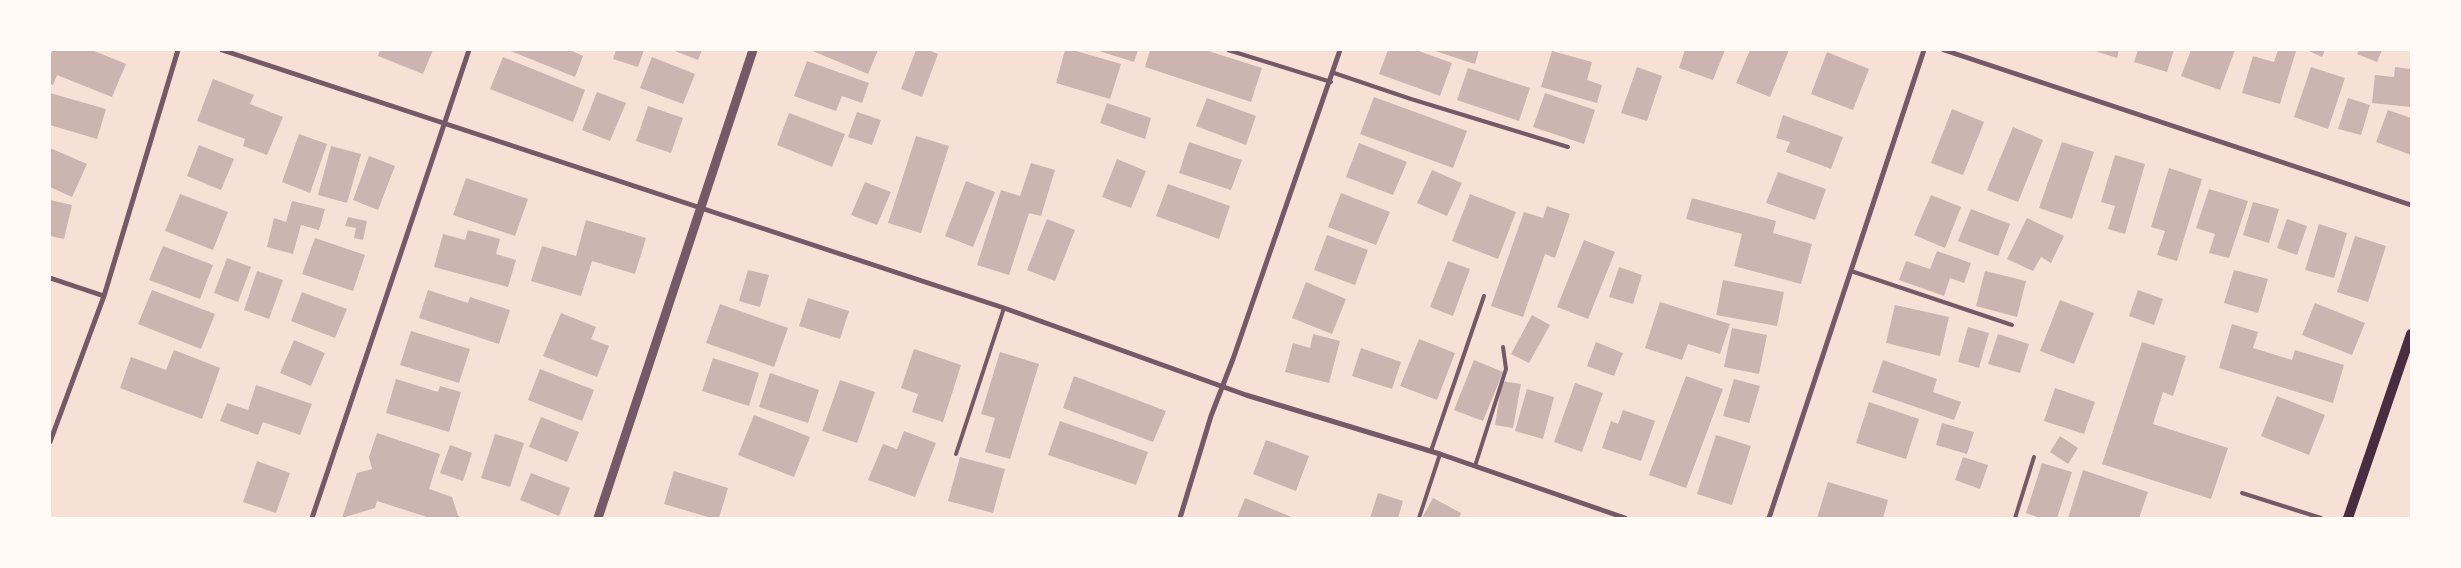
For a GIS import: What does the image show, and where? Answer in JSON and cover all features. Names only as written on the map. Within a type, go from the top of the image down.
[{"type":"main road","points":[[2348,518],[2411,334]]},
{"type":"street","points":[[50,442],[104,296],[178,50]]},
{"type":"street","points":[[222,50],[1004,308],[1223,385],[1246,395],[1431,451],[1625,518]]},
{"type":"street","points":[[312,518],[469,50]]},
{"type":"street","points":[[598,518],[753,50]]},
{"type":"street","points":[[1180,518],[1211,416],[1331,82],[1340,50]]},
{"type":"street","points":[[1769,518],[1924,50]]},
{"type":"street","points":[[1944,50],[2411,205]]},
{"type":"street","points":[[50,278],[104,296]]},
{"type":"lane","points":[[1228,50],[1331,82]]},
{"type":"lane","points":[[1334,73],[1411,99],[1568,146]]},
{"type":"lane","points":[[1850,271],[2012,324]]},
{"type":"lane","points":[[1431,451],[1484,296]]},
{"type":"lane","points":[[956,454],[1004,308]]},
{"type":"lane","points":[[1475,466],[1506,369],[1503,347]]},
{"type":"lane","points":[[1418,518],[1440,454]]},
{"type":"lane","points":[[2015,518],[2034,457]]},
{"type":"lane","points":[[2242,493],[2321,518]]},
{"type":"building","points":[[53,50],[92,50],[126,64],[112,97],[57,75],[53,85],[50,84],[50,55]]},
{"type":"building","points":[[380,50],[433,50],[423,74],[378,56]]},
{"type":"building","points":[[508,50],[570,50],[583,56],[575,77]]},
{"type":"building","points":[[616,50],[644,50],[638,67],[613,59]]},
{"type":"building","points":[[672,50],[702,50],[698,60]]},
{"type":"building","points":[[810,50],[878,50],[868,74]]},
{"type":"building","points":[[916,50],[928,50],[938,54],[922,97],[901,89]]},
{"type":"building","points":[[1065,50],[1073,50],[1121,64],[1110,99],[1056,83]]},
{"type":"building","points":[[1096,50],[1138,50],[1134,62]]},
{"type":"building","points":[[1150,50],[1205,50],[1262,68],[1251,102],[1145,67]]},
{"type":"building","points":[[1388,50],[1416,50],[1452,63],[1440,96],[1379,74]]},
{"type":"building","points":[[1432,50],[1479,50],[1475,64]]},
{"type":"building","points":[[1685,50],[1725,50],[1713,80],[1679,68]]},
{"type":"building","points":[[1750,50],[1789,50],[1770,97],[1736,83]]},
{"type":"building","points":[[2092,50],[2119,50],[2117,58]]},
{"type":"building","points":[[2138,50],[2174,50],[2167,72],[2134,62]]},
{"type":"building","points":[[2191,50],[2235,50],[2220,90],[2181,76]]},
{"type":"building","points":[[2278,50],[2296,51],[2280,104],[2242,93],[2253,56],[2274,62]]},
{"type":"building","points":[[2307,50],[2325,50],[2322,57]]},
{"type":"building","points":[[2359,50],[2382,50],[2377,62],[2357,54]]},
{"type":"building","points":[[1552,51],[1592,62],[1587,80],[1602,85],[1597,103],[1541,87]]},
{"type":"building","points":[[1827,52],[1869,69],[1853,110],[1811,94]]},
{"type":"building","points":[[503,57],[585,90],[573,122],[490,89]]},
{"type":"building","points":[[652,57],[695,74],[683,104],[640,88]]},
{"type":"building","points":[[807,61],[869,83],[862,103],[842,96],[836,111],[794,96]]},
{"type":"building","points":[[1637,67],[1662,76],[1647,121],[1621,113]]},
{"type":"building","points":[[2311,67],[2345,78],[2328,129],[2294,117]]},
{"type":"building","points":[[2395,67],[2411,69],[2411,107],[2372,103],[2375,75],[2394,77]]},
{"type":"building","points":[[1468,68],[1530,88],[1519,121],[1457,100]]},
{"type":"building","points":[[213,79],[254,95],[250,104],[283,117],[267,155],[243,146],[245,139],[197,121]]},
{"type":"building","points":[[597,92],[626,103],[610,141],[582,130]]},
{"type":"building","points":[[50,93],[106,109],[97,139],[50,125]]},
{"type":"building","points":[[1545,93],[1595,110],[1584,144],[1533,127]]},
{"type":"building","points":[[1374,97],[1467,131],[1453,168],[1360,134]]},
{"type":"building","points":[[1207,98],[1256,116],[1246,145],[1196,126]]},
{"type":"building","points":[[2348,98],[2370,105],[2361,135],[2338,129]]},
{"type":"building","points":[[1107,103],[1151,118],[1145,139],[1100,123]]},
{"type":"building","points":[[648,106],[683,118],[671,153],[636,141]]},
{"type":"building","points":[[1952,109],[1984,122],[1963,175],[1931,163]]},
{"type":"building","points":[[2388,110],[2411,118],[2411,155],[2376,142]]},
{"type":"building","points":[[857,112],[881,120],[872,145],[848,137]]},
{"type":"building","points":[[789,113],[845,134],[832,167],[777,145]]},
{"type":"building","points":[[1783,115],[1843,137],[1831,169],[1786,152],[1790,142],[1776,138]]},
{"type":"building","points":[[2013,127],[2043,140],[2018,202],[1987,190]]},
{"type":"building","points":[[299,134],[327,144],[310,193],[282,182]]},
{"type":"building","points":[[916,136],[949,146],[921,233],[888,223]]},
{"type":"building","points":[[1189,142],[1242,160],[1231,190],[1179,173]]},
{"type":"building","points":[[2062,142],[2094,152],[2072,219],[2039,208]]},
{"type":"building","points":[[1359,143],[1407,162],[1393,195],[1346,177]]},
{"type":"building","points":[[199,145],[234,159],[221,190],[187,176]]},
{"type":"building","points":[[331,146],[361,154],[347,203],[318,195]]},
{"type":"building","points":[[50,148],[87,164],[72,197],[50,187]]},
{"type":"building","points":[[2115,155],[2145,164],[2125,234],[2108,229],[2115,206],[2101,202]]},
{"type":"building","points":[[369,156],[395,166],[378,210],[353,200]]},
{"type":"building","points":[[1117,159],[1146,171],[1131,208],[1102,197]]},
{"type":"building","points":[[1031,163],[1055,170],[1041,216],[1029,213],[1009,275],[977,265],[1001,190],[1020,196]]},
{"type":"building","points":[[2169,168],[2202,179],[2177,261],[2157,255],[2165,231],[2151,227]]},
{"type":"building","points":[[1432,170],[1462,183],[1447,216],[1417,203]]},
{"type":"building","points":[[1778,172],[1826,189],[1815,220],[1766,203]]},
{"type":"building","points":[[466,178],[528,199],[515,236],[453,215]]},
{"type":"building","points":[[966,181],[995,192],[973,247],[945,236]]},
{"type":"building","points":[[865,182],[891,192],[877,225],[851,215]]},
{"type":"building","points":[[1168,184],[1230,206],[1219,239],[1156,216]]},
{"type":"building","points":[[2209,189],[2248,201],[2229,258],[2209,253],[2215,234],[2196,228]]},
{"type":"building","points":[[1341,193],[1390,212],[1376,245],[1328,227]]},
{"type":"building","points":[[180,194],[228,212],[213,250],[165,231]]},
{"type":"building","points":[[1470,194],[1516,212],[1498,259],[1452,241]]},
{"type":"building","points":[[1931,195],[1961,207],[1945,248],[1914,235]]},
{"type":"building","points":[[1692,198],[1776,221],[1773,233],[1812,244],[1801,284],[1734,266],[1742,234],[1686,219]]},
{"type":"building","points":[[50,200],[72,205],[64,239],[50,236]]},
{"type":"building","points":[[292,201],[325,209],[319,230],[301,225],[293,254],[267,247],[274,218],[286,222]]},
{"type":"building","points":[[2253,202],[2279,209],[2269,243],[2243,235]]},
{"type":"building","points":[[1547,206],[1570,214],[1555,258],[1545,254],[1523,317],[1491,306],[1524,212],[1543,218]]},
{"type":"building","points":[[1971,209],[2010,224],[1998,256],[1958,241]]},
{"type":"building","points":[[348,217],[367,221],[363,240],[354,238],[356,228],[345,226]]},
{"type":"building","points":[[2027,218],[2064,236],[2051,263],[2041,257],[2033,271],[2007,259]]},
{"type":"building","points":[[1047,219],[1075,230],[1055,281],[1027,270]]},
{"type":"building","points":[[2287,219],[2307,226],[2297,255],[2277,248]]},
{"type":"building","points":[[586,220],[646,238],[635,274],[592,261],[581,296],[531,281],[542,246],[576,256]]},
{"type":"building","points":[[2319,224],[2347,233],[2334,278],[2305,270]]},
{"type":"building","points":[[468,230],[500,239],[496,254],[516,260],[508,287],[434,267],[443,234],[465,240]]},
{"type":"building","points":[[1327,235],[1368,250],[1355,285],[1314,270]]},
{"type":"building","points":[[2355,236],[2386,246],[2368,302],[2337,292]]},
{"type":"building","points":[[315,238],[365,255],[353,291],[302,274]]},
{"type":"building","points":[[1584,240],[1615,252],[1588,319],[1557,307]]},
{"type":"building","points":[[163,246],[213,265],[200,299],[149,280]]},
{"type":"building","points":[[1937,251],[1971,263],[1964,283],[1950,278],[1944,296],[1899,280],[1906,261],[1930,269]]},
{"type":"building","points":[[227,258],[251,267],[238,302],[214,293]]},
{"type":"building","points":[[1448,261],[1470,269],[1453,316],[1430,307]]},
{"type":"building","points":[[1619,267],[1642,275],[1633,304],[1609,297]]},
{"type":"building","points":[[748,270],[769,275],[760,307],[739,301]]},
{"type":"building","points":[[2234,270],[2268,279],[2258,313],[2224,303]]},
{"type":"building","points":[[257,271],[283,280],[269,319],[244,310]]},
{"type":"building","points":[[1985,271],[2026,281],[2017,317],[1976,306]]},
{"type":"building","points":[[1723,280],[1784,292],[1777,326],[1716,315]]},
{"type":"building","points":[[1306,282],[1346,299],[1332,334],[1292,318]]},
{"type":"building","points":[[152,290],[215,314],[201,349],[138,324]]},
{"type":"building","points":[[428,290],[468,303],[470,297],[510,310],[499,344],[419,318]]},
{"type":"building","points":[[2138,290],[2163,299],[2154,325],[2129,316]]},
{"type":"building","points":[[302,292],[347,309],[335,338],[291,321]]},
{"type":"building","points":[[808,298],[849,311],[840,339],[799,326]]},
{"type":"building","points":[[2060,300],[2094,313],[2074,364],[2040,351]]},
{"type":"building","points":[[1660,302],[1730,324],[1720,354],[1688,344],[1682,360],[1645,348]]},
{"type":"building","points":[[2315,303],[2365,323],[2352,355],[2302,335]]},
{"type":"building","points":[[720,304],[788,328],[774,367],[706,343]]},
{"type":"building","points":[[1895,305],[1949,317],[1940,356],[1886,343]]},
{"type":"building","points":[[561,313],[596,327],[591,339],[609,346],[597,377],[543,356]]},
{"type":"building","points":[[1532,315],[1550,325],[1529,363],[1511,354]]},
{"type":"building","points":[[2232,324],[2258,332],[2253,348],[2292,360],[2295,350],[2344,365],[2333,403],[2219,368]]},
{"type":"building","points":[[1968,327],[1989,333],[1979,368],[1958,362]]},
{"type":"building","points":[[1732,328],[1767,335],[1759,374],[1724,367]]},
{"type":"building","points":[[411,331],[470,349],[459,383],[400,365]]},
{"type":"building","points":[[1313,334],[1340,341],[1329,383],[1285,372],[1293,343],[1310,348]]},
{"type":"building","points":[[1998,334],[2029,344],[2020,373],[1988,364]]},
{"type":"building","points":[[1419,339],[1455,353],[1437,400],[1400,386]]},
{"type":"building","points":[[294,340],[325,353],[311,386],[280,373]]},
{"type":"building","points":[[1596,342],[1623,353],[1614,376],[1587,366]]},
{"type":"building","points":[[2142,342],[2186,356],[2173,396],[2163,392],[2153,424],[2228,448],[2211,499],[2102,464]]},
{"type":"building","points":[[1361,348],[1401,362],[1392,389],[1352,376]]},
{"type":"building","points":[[914,349],[961,365],[943,422],[912,412],[918,394],[901,388]]},
{"type":"building","points":[[174,350],[220,368],[202,419],[120,388],[131,357],[166,370]]},
{"type":"building","points":[[1000,352],[1039,364],[1010,459],[985,452],[995,418],[981,414]]},
{"type":"building","points":[[713,358],[759,373],[749,406],[702,391]]},
{"type":"building","points":[[1474,360],[1503,372],[1483,421],[1454,410]]},
{"type":"building","points":[[1883,360],[1937,379],[1933,392],[1961,402],[1954,420],[1872,392]]},
{"type":"building","points":[[540,369],[594,390],[582,421],[528,400]]},
{"type":"building","points":[[770,373],[819,390],[808,423],[759,407]]},
{"type":"building","points":[[1074,376],[1166,411],[1153,442],[1063,408]]},
{"type":"building","points":[[1686,376],[1723,389],[1686,488],[1649,475]]},
{"type":"building","points":[[396,379],[438,392],[440,386],[461,392],[449,432],[386,413]]},
{"type":"building","points":[[1734,379],[1760,386],[1749,423],[1723,416]]},
{"type":"building","points":[[840,380],[875,392],[857,443],[822,431]]},
{"type":"building","points":[[1502,381],[1521,384],[1513,428],[1495,425]]},
{"type":"building","points":[[1575,383],[1603,393],[1582,452],[1554,442]]},
{"type":"building","points":[[256,385],[312,404],[300,435],[263,422],[258,435],[220,421],[227,403],[248,410]]},
{"type":"building","points":[[2055,388],[2095,402],[2084,434],[2044,421]]},
{"type":"building","points":[[1527,389],[1554,397],[1543,439],[1515,431]]},
{"type":"building","points":[[2277,396],[2325,415],[2309,455],[2261,436]]},
{"type":"building","points":[[1869,402],[1919,419],[1906,459],[1856,443]]},
{"type":"building","points":[[1623,410],[1655,421],[1641,461],[1602,448],[1611,421],[1618,424]]},
{"type":"building","points":[[754,415],[810,437],[794,477],[738,455]]},
{"type":"building","points":[[541,417],[579,432],[567,462],[529,447]]},
{"type":"building","points":[[1060,421],[1148,452],[1136,485],[1048,455]]},
{"type":"building","points":[[1942,423],[1974,432],[1967,454],[1936,445]]},
{"type":"building","points":[[904,431],[936,443],[915,497],[868,480],[883,444],[897,449]]},
{"type":"building","points":[[377,433],[440,454],[429,489],[452,497],[458,516],[464,518],[430,518],[377,501],[375,508],[342,518],[357,473],[372,469],[369,457]]},
{"type":"building","points":[[495,434],[524,443],[510,487],[481,478]]},
{"type":"building","points":[[1716,435],[1751,446],[1732,505],[1697,494]]},
{"type":"building","points":[[2060,436],[2078,448],[2068,464],[2050,452]]},
{"type":"building","points":[[1266,440],[1309,456],[1296,491],[1253,474]]},
{"type":"building","points":[[450,445],[472,453],[463,481],[440,473]]},
{"type":"building","points":[[960,457],[1005,469],[993,513],[948,501]]},
{"type":"building","points":[[1963,457],[1988,465],[1980,489],[1955,480]]},
{"type":"building","points":[[257,461],[290,473],[276,513],[243,502]]},
{"type":"building","points":[[2042,463],[2072,472],[2057,518],[2040,518],[2026,513]]},
{"type":"building","points":[[2083,470],[2148,492],[2139,518],[2068,518]]},
{"type":"building","points":[[674,471],[728,488],[719,518],[711,518],[664,504]]},
{"type":"building","points":[[531,473],[570,488],[559,516],[520,500]]},
{"type":"building","points":[[1828,482],[1888,500],[1883,518],[1817,518]]},
{"type":"building","points":[[1378,493],[1403,501],[1398,518],[1370,518]]},
{"type":"building","points":[[1245,498],[1294,518],[1237,518]]},
{"type":"building","points":[[1433,498],[1461,513],[1459,518],[1422,518]]}]
